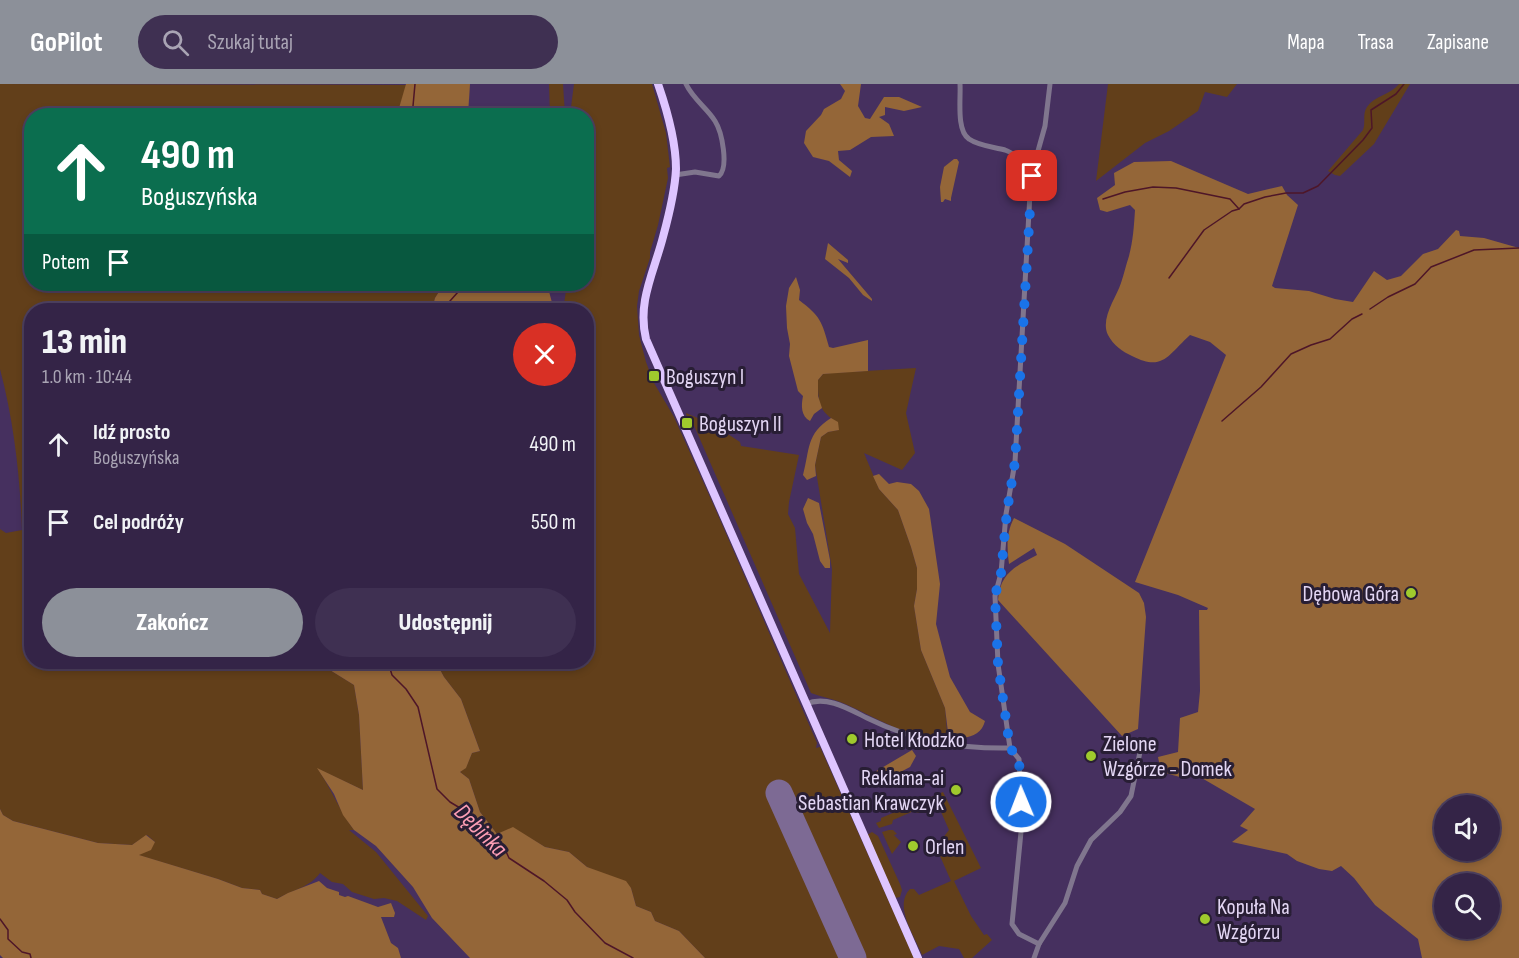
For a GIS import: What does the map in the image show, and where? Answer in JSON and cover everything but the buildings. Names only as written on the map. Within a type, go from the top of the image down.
[{"type":"highway","points":[[658,84],[674,148],[675,175],[663,238],[645,293],[643,318],[646,339],[918,958]]},
{"type":"street","points":[[675,175],[695,172],[719,176],[723,173],[725,166],[717,124],[692,96],[686,84]]},
{"type":"street","points":[[960,84],[961,115],[965,136],[981,144],[1012,152],[1028,163],[1035,164]]},
{"type":"street","points":[[1039,944],[1019,934],[1012,924],[1022,810],[1019,759],[1010,748],[998,664],[995,608],[1015,462],[1032,176],[1045,126],[1050,84]]},
{"type":"street","points":[[806,704],[817,701],[835,703],[913,738],[960,746],[1010,748]]},
{"type":"street","points":[[1034,958],[1039,944],[1065,903],[1077,866],[1091,840],[1120,812],[1131,796],[1141,747]]},
{"type":"shaded area","points":[[0,84],[407,85],[399,108],[24,108],[24,291],[439,291],[434,303],[24,303],[24,669],[328,669],[354,685],[359,715],[363,790],[318,769],[354,830],[349,830],[376,852],[428,916],[426,920],[397,901],[384,898],[374,899],[352,892],[343,884],[332,882],[320,873],[306,885],[277,899],[262,894],[260,890],[242,888],[138,855],[155,842],[147,835],[132,845],[98,843],[13,821],[3,815],[0,809],[0,529],[6,533],[22,530],[15,449],[0,369]]},
{"type":"shaded area","points":[[406,84],[470,84],[468,108],[399,108]]},
{"type":"shaded area","points":[[549,84],[563,84],[565,108],[550,108]]},
{"type":"shaded area","points":[[574,84],[652,84],[666,133],[670,167],[667,168],[668,178],[658,225],[639,291],[637,306],[639,335],[646,362],[654,383],[674,417],[714,506],[817,743],[816,748],[820,747],[914,958],[705,958],[679,931],[655,921],[651,912],[636,906],[631,888],[587,867],[569,852],[545,847],[513,828],[497,834],[480,812],[469,779],[460,772],[466,767],[472,753],[480,751],[461,699],[440,669],[594,669],[594,303],[564,303],[566,291],[594,291],[594,108],[571,108]]},
{"type":"shaded area","points":[[840,84],[861,84],[858,106],[865,118],[870,119],[884,97],[899,97],[922,107],[904,111],[885,107],[885,115],[879,117],[889,124],[894,136],[871,137],[850,150],[838,151],[839,160],[852,171],[850,177],[829,161],[813,157],[804,143],[806,131],[824,109],[841,99],[845,91]]},
{"type":"shaded area","points":[[1108,84],[1237,84],[1227,97],[1205,92],[1198,111],[1169,131],[1145,143],[1096,181]]},
{"type":"shaded area","points":[[1399,84],[1410,84],[1374,144],[1340,176],[1328,171],[1363,130],[1365,112],[1370,103]]},
{"type":"shaded area","points":[[954,159],[959,162],[951,201],[945,199],[941,202],[940,187],[944,167]]},
{"type":"shaded area","points":[[1171,161],[1248,194],[1282,186],[1287,195],[1298,205],[1272,286],[1275,288],[1309,291],[1353,302],[1374,271],[1387,280],[1401,276],[1423,254],[1438,249],[1456,230],[1459,231],[1460,236],[1484,238],[1519,248],[1519,958],[1422,958],[1418,939],[1375,905],[1354,878],[1341,866],[1332,871],[1319,869],[1297,861],[1287,854],[1232,842],[1248,830],[1240,826],[1255,809],[1200,777],[1180,777],[1161,772],[1158,757],[1178,752],[1180,718],[1198,712],[1199,610],[1208,608],[1178,595],[1135,582],[1226,355],[1210,342],[1190,335],[1164,359],[1158,362],[1142,361],[1125,352],[1110,339],[1106,329],[1107,315],[1121,283],[1129,256],[1135,210],[1130,205],[1107,212],[1100,210],[1097,198],[1115,185],[1114,173],[1134,162]]},
{"type":"shaded area","points":[[828,243],[848,260],[848,263],[838,259],[872,301],[863,295],[849,278],[825,259]]},
{"type":"shaded area","points":[[796,277],[800,290],[799,300],[812,310],[819,320],[829,347],[868,340],[868,371],[823,374],[818,380],[818,396],[822,408],[814,414],[810,421],[803,414],[803,396],[798,391],[789,356],[786,306],[789,288]]},
{"type":"shaded area","points":[[439,291],[549,291],[552,303],[434,303]]},
{"type":"shaded area","points":[[916,368],[906,413],[915,453],[902,470],[864,453],[879,489],[898,510],[911,547],[917,568],[914,606],[921,650],[945,708],[947,732],[954,738],[940,739],[911,734],[843,703],[811,693],[692,421],[687,418],[686,413],[714,425],[740,442],[741,446],[799,455],[788,514],[795,528],[799,574],[830,633],[832,569],[815,465],[821,437],[828,432],[838,430],[838,423],[826,414],[820,405],[818,380],[823,374],[831,373]]},
{"type":"shaded area","points":[[831,418],[838,422],[839,430],[828,432],[821,437],[815,465],[816,476],[807,480],[803,475],[810,443],[817,430]]},
{"type":"shaded area","points":[[879,474],[889,484],[897,482],[911,484],[919,491],[929,509],[940,584],[936,624],[950,677],[970,712],[985,721],[983,727],[975,735],[958,737],[948,732],[945,708],[921,650],[914,606],[917,568],[898,510],[879,489],[873,476]]},
{"type":"shaded area","points":[[808,498],[819,503],[830,568],[825,568],[820,561],[813,534],[807,523],[803,509]]},
{"type":"shaded area","points":[[1014,518],[1065,544],[1139,593],[1144,603],[1146,617],[1138,729],[1122,736],[998,600],[1002,583],[1010,572],[1037,555],[1034,548],[1009,564],[1008,541]]},
{"type":"shaded area","points":[[328,669],[440,669],[461,699],[480,751],[472,753],[466,768],[460,772],[469,779],[480,812],[497,834],[513,827],[545,847],[569,852],[587,867],[626,881],[631,888],[636,906],[651,912],[655,921],[679,931],[705,958],[470,958],[432,918],[413,887],[376,846],[354,830],[317,768],[363,790],[359,715],[354,685]]},
{"type":"shaded area","points":[[912,750],[916,756],[910,767],[872,787],[868,776]]},
{"type":"shaded area","points":[[943,792],[981,868],[954,881],[971,916],[984,935],[987,934],[992,940],[972,958],[964,958],[959,949],[939,946],[922,955],[904,912],[905,896],[910,889],[914,889],[919,895],[951,881],[936,847],[949,830],[938,805],[918,813],[914,811],[893,820],[892,824],[879,828],[876,823],[881,821],[881,818]]},
{"type":"shaded area","points":[[0,809],[3,815],[13,821],[98,843],[132,845],[146,835],[155,842],[151,850],[139,855],[242,888],[260,890],[262,894],[277,899],[319,881],[345,897],[348,896],[378,907],[391,903],[395,913],[394,917],[381,917],[391,943],[398,948],[401,958],[3,958],[0,955]]},
{"type":"shaded area","points":[[889,830],[897,834],[894,835],[901,842],[892,854],[882,832]]},
{"type":"shaded area","points":[[872,832],[878,836],[900,884],[902,890],[900,897],[895,898],[867,835]]},
{"type":"waterway","name":"Dębinka","points":[[412,108],[415,84]]},
{"type":"waterway","points":[[1169,278],[1204,230],[1232,211],[1265,197],[1303,193],[1318,186],[1372,128],[1371,110],[1396,94],[1404,84]]},
{"type":"waterway","points":[[1103,199],[1153,187],[1176,188],[1230,199],[1239,209]]},
{"type":"waterway","points":[[1370,309],[1415,284],[1431,267],[1474,250],[1519,248]]},
{"type":"waterway","name":"Dębinka","points":[[448,303],[458,291]]},
{"type":"waterway","points":[[1222,421],[1261,387],[1291,354],[1330,339],[1352,319],[1362,314]]},
{"type":"waterway","name":"Dębinka","points":[[390,669],[392,675],[406,689],[418,707],[437,789],[450,802],[475,817],[494,841],[503,845],[509,858],[544,881],[567,900],[575,912],[605,943],[633,958]]},
{"type":"waterway","points":[[0,919],[8,930],[8,939],[22,952],[30,954],[31,958]]},
{"type":"runway","points":[[779,793],[853,958]]},
{"type":"place","name":"Boguszyn I","points":[[654,376]]},
{"type":"place","name":"Boguszyn II","points":[[687,423]]},
{"type":"place","name":"Dębowa Góra","points":[[1411,593]]},
{"type":"place","name":"Hotel Kłodzko","points":[[852,739]]},
{"type":"place","name":"Zielone Wzgórze - Domek","points":[[1091,756]]},
{"type":"place","name":"Reklama-ai Sebastian Krawczyk","points":[[956,790]]},
{"type":"place","name":"Orlen","points":[[913,846]]},
{"type":"place","name":"Kopuła Na Wzgórzu","points":[[1205,919]]},
{"type":"route","points":[[1021,802],[1021,771],[1019,759],[1010,748],[998,664],[995,596],[1001,573],[1003,541],[1015,462],[1032,176]]}]
